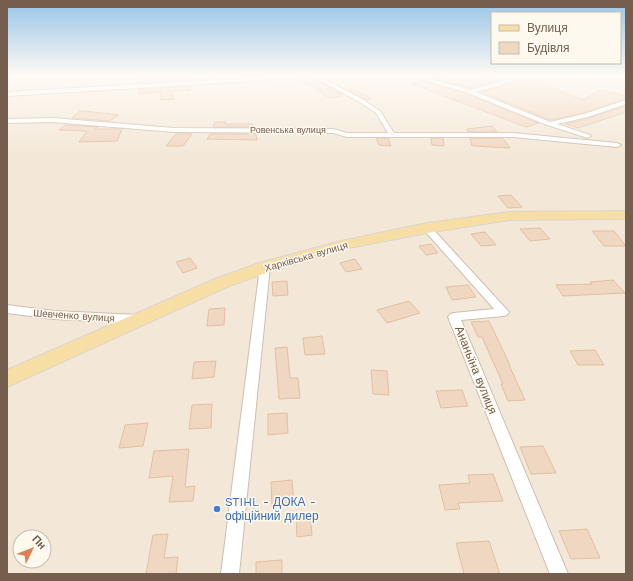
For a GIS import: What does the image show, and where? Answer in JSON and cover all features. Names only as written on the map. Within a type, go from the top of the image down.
[{"type":"main road","name":"Харківська вулиця","points":[[7,379],[221,283],[265,267],[347,244],[427,228],[509,216],[626,215]]},
{"type":"street","points":[[365,103],[378,112],[393,136]]},
{"type":"street","points":[[497,103],[549,124],[626,147]]},
{"type":"street","points":[[549,124],[586,116],[623,103]]},
{"type":"street","name":"Ровенська вулиця","points":[[7,121],[52,120],[174,130],[333,131],[347,134],[393,136],[513,135],[617,145]]},
{"type":"street","name":"Ананьїна вулиця","points":[[427,228],[503,312],[454,317],[559,574]]},
{"type":"street","points":[[230,574],[265,267]]},
{"type":"street","name":"Шевченко вулиця","points":[[7,309],[54,315],[141,319]]},
{"type":"shaded area","points":[[7,103],[626,103],[626,574],[7,574]]},
{"type":"building","points":[[463,103],[490,103],[539,123],[526,127]]},
{"type":"building","points":[[508,103],[614,103],[584,113],[550,120]]},
{"type":"building","points":[[626,106],[626,112],[578,128],[566,124],[588,118]]},
{"type":"building","points":[[80,111],[119,115],[109,121],[72,118]]},
{"type":"building","points":[[215,122],[226,122],[225,124],[253,124],[254,127],[213,127]]},
{"type":"building","points":[[65,125],[98,127],[95,129],[122,129],[117,141],[79,142],[87,131],[59,130]]},
{"type":"building","points":[[492,126],[497,132],[468,132],[467,129]]},
{"type":"building","points":[[176,134],[192,134],[183,146],[166,146]]},
{"type":"building","points":[[210,134],[256,134],[257,140],[207,139]]},
{"type":"building","points":[[376,138],[388,138],[391,146],[379,145]]},
{"type":"building","points":[[431,138],[443,138],[444,146],[432,145]]},
{"type":"building","points":[[470,138],[503,138],[510,148],[472,146]]},
{"type":"building","points":[[511,195],[522,207],[508,208],[498,196]]},
{"type":"building","points":[[540,228],[550,239],[530,241],[520,229]]},
{"type":"building","points":[[592,231],[614,231],[626,246],[604,246]]},
{"type":"building","points":[[485,232],[496,245],[481,246],[471,234]]},
{"type":"building","points":[[431,244],[438,253],[426,255],[419,246]]},
{"type":"building","points":[[190,258],[197,268],[183,273],[176,262]]},
{"type":"building","points":[[355,259],[362,269],[346,272],[340,263]]},
{"type":"building","points":[[613,280],[625,293],[563,296],[556,285],[592,284],[590,282]]},
{"type":"building","points":[[287,281],[288,295],[273,296],[272,282]]},
{"type":"building","points":[[468,285],[476,297],[452,300],[446,287]]},
{"type":"building","points":[[409,301],[420,313],[387,323],[377,310]]},
{"type":"building","points":[[225,308],[224,325],[207,326],[209,309]]},
{"type":"building","points":[[489,321],[525,400],[508,401],[501,384],[503,384],[482,337],[478,337],[471,322]]},
{"type":"building","points":[[322,336],[325,354],[305,355],[303,338]]},
{"type":"building","points":[[287,347],[290,378],[298,378],[300,398],[279,399],[275,348]]},
{"type":"building","points":[[595,350],[604,365],[578,365],[570,351]]},
{"type":"building","points":[[216,361],[214,377],[192,379],[194,362]]},
{"type":"building","points":[[371,370],[387,371],[389,395],[373,394]]},
{"type":"building","points":[[462,390],[468,406],[441,408],[436,391]]},
{"type":"building","points":[[212,404],[211,428],[189,429],[192,405]]},
{"type":"building","points":[[287,413],[288,433],[268,435],[268,414]]},
{"type":"building","points":[[148,423],[143,446],[119,448],[125,425]]},
{"type":"building","points":[[543,446],[556,473],[531,474],[520,447]]},
{"type":"building","points":[[189,449],[185,487],[195,486],[193,501],[169,502],[173,476],[149,478],[154,451]]},
{"type":"building","points":[[493,474],[503,501],[458,503],[460,509],[445,510],[439,485],[470,483],[468,475]]},
{"type":"building","points":[[292,480],[294,505],[272,507],[271,482]]},
{"type":"building","points":[[310,513],[312,535],[297,537],[296,514]]},
{"type":"building","points":[[587,529],[600,558],[571,559],[559,531]]},
{"type":"building","points":[[168,534],[164,558],[178,557],[176,574],[146,574],[153,535]]},
{"type":"building","points":[[489,541],[500,574],[464,574],[456,543]]},
{"type":"building","points":[[282,560],[282,574],[256,574],[256,562]]},
{"type":"place","name":"STIHL - ДОКА - офіційний дилер","points":[[217,509]]}]
